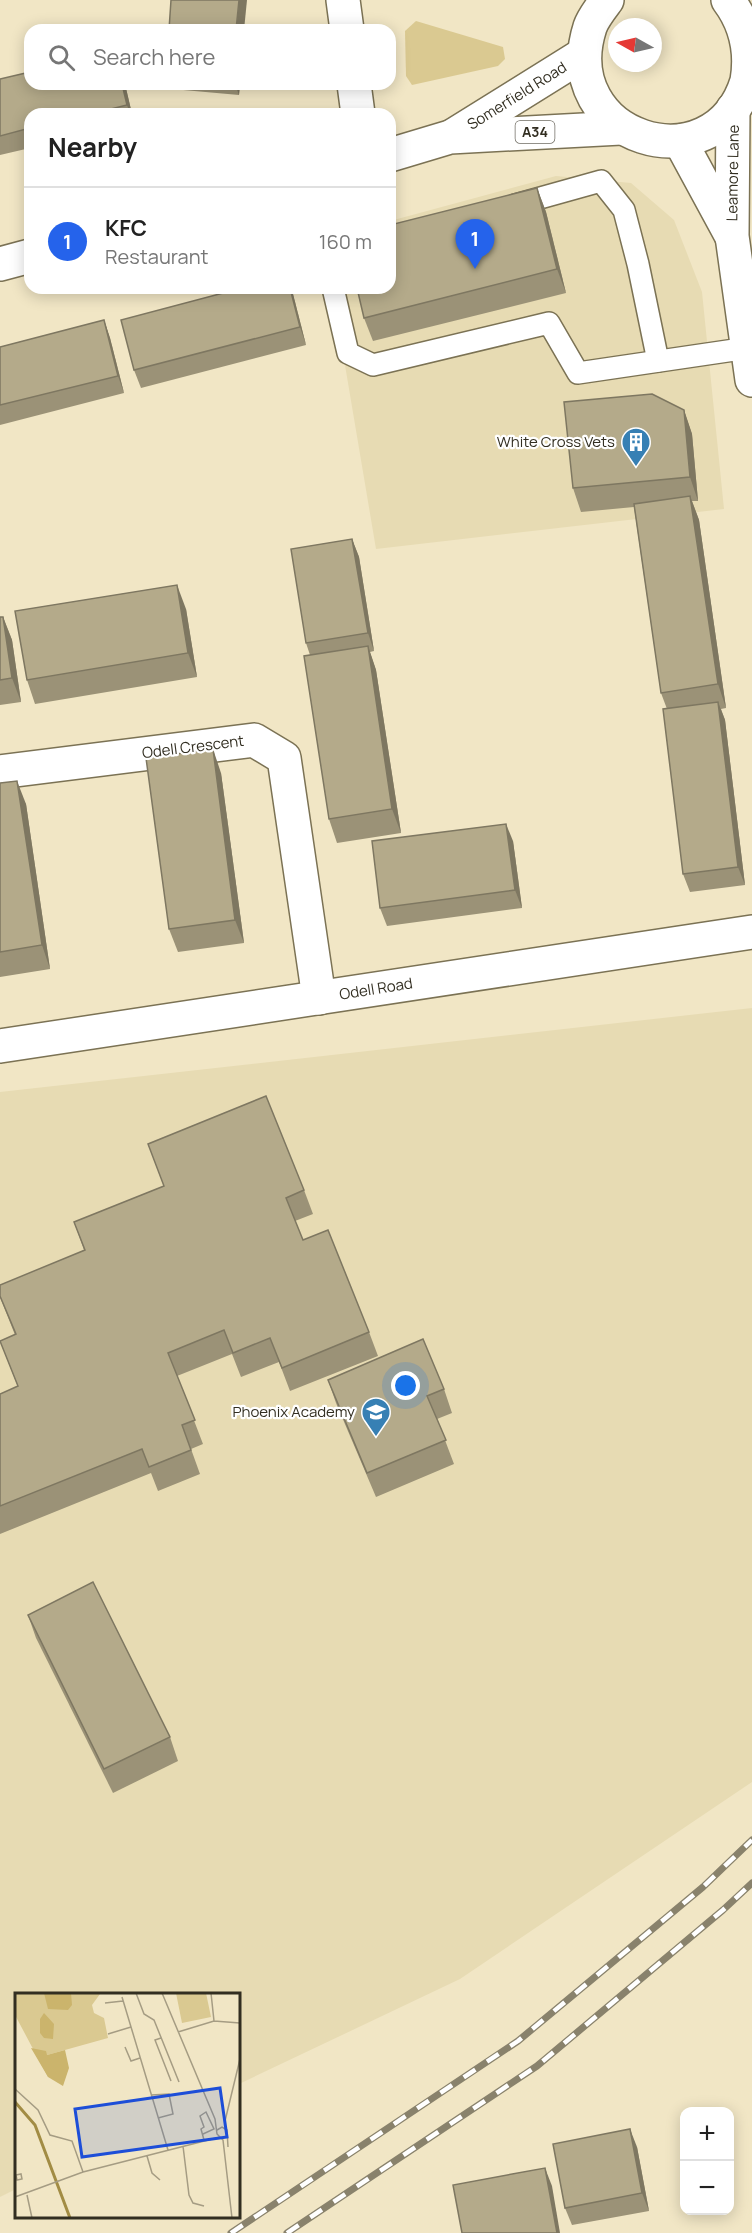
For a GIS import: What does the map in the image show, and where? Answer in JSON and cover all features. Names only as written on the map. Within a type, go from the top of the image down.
[{"type":"main road","points":[[343,0],[346,24]]},
{"type":"main road","points":[[607,0],[590,25],[584,54],[588,82],[600,108],[621,128],[639,137],[660,141],[680,141],[700,135],[718,124],[743,95]]},
{"type":"main road","name":"Leamore Lane","points":[[728,0],[739,15],[747,33],[751,52],[743,95],[732,236],[750,364]]},
{"type":"main road","name":"Somerfield Road","points":[[450,137],[584,54]]},
{"type":"main road","points":[[355,90],[357,108]]},
{"type":"main road","name":"Somerfield Road","points":[[396,153],[450,137],[621,128]]},
{"type":"main road","name":"Leamore Lane","points":[[680,141],[732,236]]},
{"type":"main road","points":[[0,264],[24,258]]},
{"type":"main road","name":"Odell Crescent","points":[[0,772],[254,740],[284,758],[319,998]]},
{"type":"main road","name":"Odell Road","points":[[0,1046],[752,932]]},
{"type":"lane","points":[[499,210],[601,181],[624,210],[658,361]]},
{"type":"lane","points":[[334,294],[348,353],[373,365],[549,323],[578,373],[658,361],[750,364]]},
{"type":"shaded area","points":[[416,21],[503,47],[505,59],[498,66],[412,85],[406,76],[405,31]]},
{"type":"shaded area","points":[[556,176],[631,183],[674,220],[702,292],[724,509],[376,549],[333,294],[396,294],[396,219]]},
{"type":"shaded area","name":"Phoenix Academy","points":[[752,1008],[752,1782],[460,1979],[240,2084],[240,1993],[15,1993],[15,2190],[0,2197],[0,1092]]},
{"type":"building","points":[[171,0],[239,0],[237,24],[169,24]]},
{"type":"building","points":[[24,73],[24,90],[123,90],[127,105],[115,108],[24,108],[24,130],[0,136],[0,79]]},
{"type":"building","points":[[537,188],[557,269],[364,318],[358,294],[396,294],[396,223]]},
{"type":"building","points":[[219,294],[292,294],[300,327],[134,370],[121,320]]},
{"type":"building","points":[[104,320],[118,376],[0,405],[0,347]]},
{"type":"building","name":"White Cross Vets","points":[[652,394],[684,410],[690,477],[573,488],[564,402]]},
{"type":"building","points":[[690,496],[718,684],[661,693],[634,504]]},
{"type":"building","points":[[352,539],[368,633],[306,643],[291,549]]},
{"type":"building","points":[[177,585],[188,653],[27,680],[15,611]]},
{"type":"building","points":[[0,617],[3,617],[12,678],[0,680]]},
{"type":"building","points":[[368,646],[392,809],[329,819],[304,656]]},
{"type":"building","points":[[718,702],[738,867],[683,874],[663,709]]},
{"type":"building","points":[[213,749],[235,920],[169,929],[146,758]]},
{"type":"building","points":[[17,781],[42,945],[0,952],[0,783]]},
{"type":"building","points":[[506,824],[515,890],[380,908],[372,841]]},
{"type":"building","points":[[266,1096],[304,1190],[286,1198],[303,1240],[328,1230],[369,1332],[282,1368],[270,1338],[233,1353],[224,1330],[168,1353],[195,1420],[182,1425],[191,1450],[149,1467],[142,1449],[0,1506],[0,1394],[18,1386],[0,1341],[16,1334],[0,1296],[0,1285],[85,1250],[74,1222],[164,1186],[148,1144]]},
{"type":"building","points":[[423,1339],[444,1389],[427,1396],[446,1440],[367,1473],[328,1380]]},
{"type":"building","points":[[93,1582],[170,1737],[104,1769],[28,1615]]},
{"type":"building","points":[[630,2129],[642,2193],[565,2208],[553,2144]]},
{"type":"building","points":[[545,2168],[557,2233],[462,2233],[453,2185]]},
{"type":"railway","points":[[231,2233],[518,2041],[703,1887],[752,1840]]},
{"type":"railway","points":[[287,2233],[537,2066],[752,1883]]},
{"type":"place","name":"KFC","points":[[475,269]]},
{"type":"place","name":"White Cross Vets","points":[[636,468]]},
{"type":"place","name":"Phoenix Academy","points":[[376,1438]]}]
